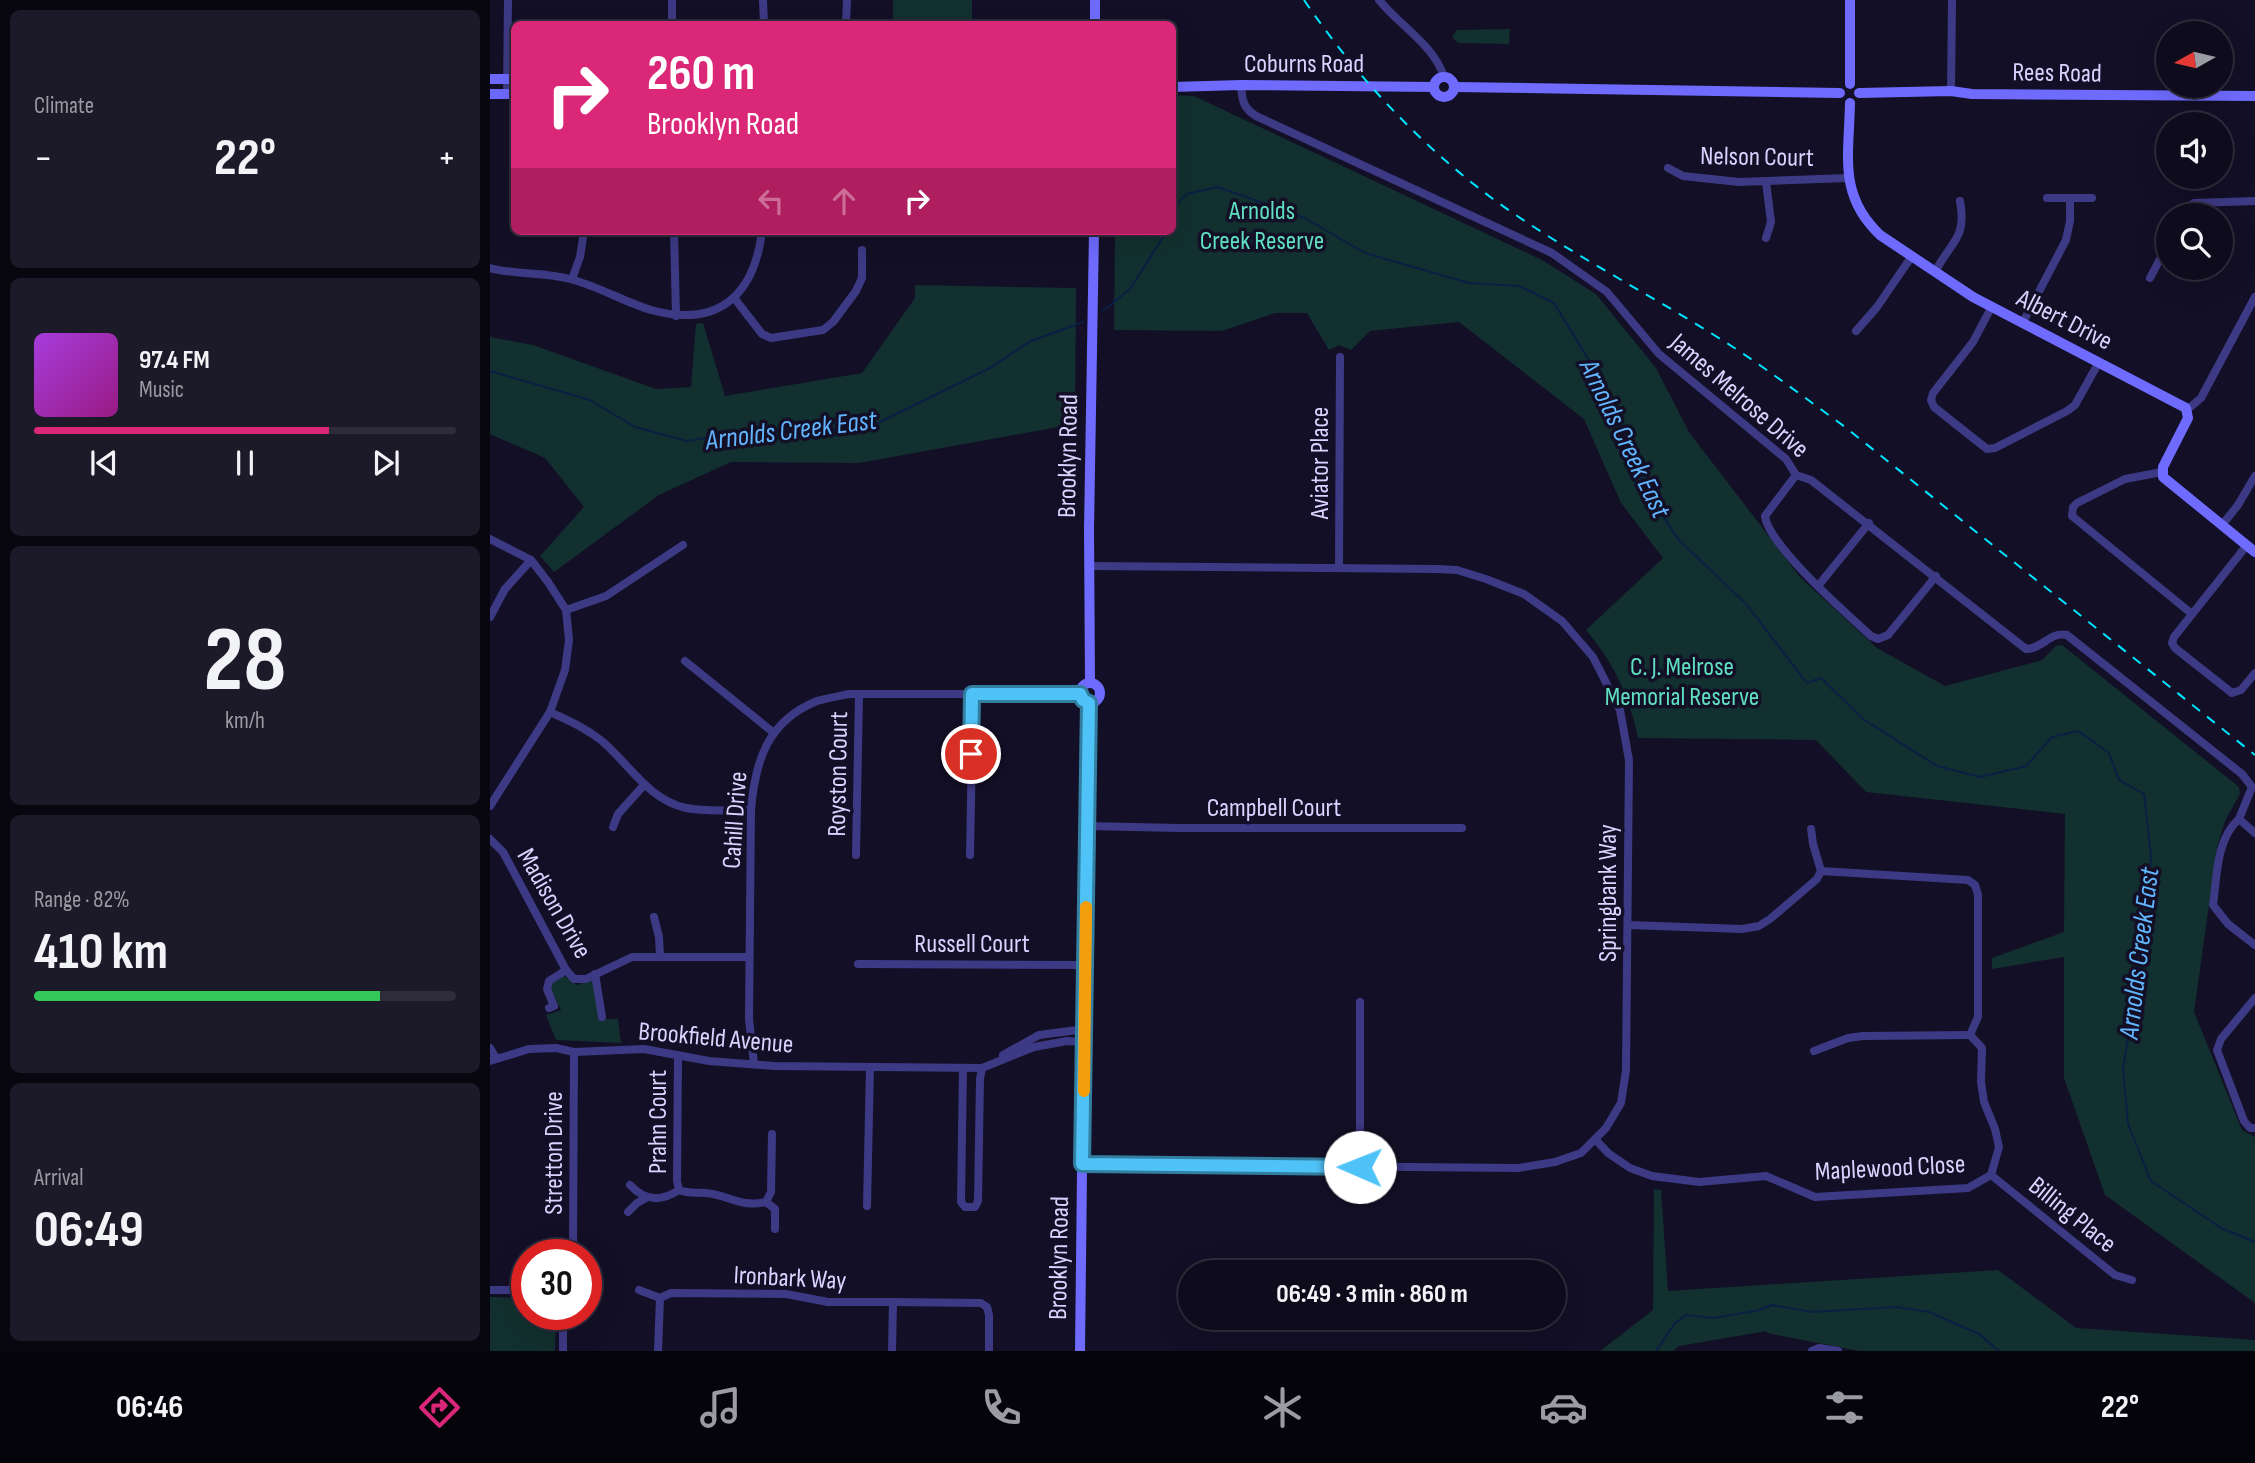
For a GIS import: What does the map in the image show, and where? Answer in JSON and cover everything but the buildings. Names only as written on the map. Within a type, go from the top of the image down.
[{"type":"street","points":[[490,94],[511,94],[508,0]]},
{"type":"street","points":[[672,0],[672,21]]},
{"type":"street","points":[[762,0],[764,21]]},
{"type":"street","points":[[846,0],[846,21]]},
{"type":"street","points":[[1095,21],[1096,0]]},
{"type":"street","points":[[1379,0],[1392,16],[1434,55],[1444,77],[1452,81],[1454,87],[1452,93],[1446,96],[1437,93],[1434,87],[1436,81],[1444,77]]},
{"type":"street","points":[[1850,0],[1850,84]]},
{"type":"street","points":[[1951,91],[1952,0]]},
{"type":"street","points":[[490,79],[511,79]]},
{"type":"street","points":[[1850,84],[1857,88],[1859,93],[1857,99],[1850,103],[1844,102],[1839,93],[1844,86],[1850,84]]},
{"type":"street","name":"James Melrose Drive","points":[[1241,85],[1242,100],[1247,111],[1256,116],[1538,245],[1583,274],[1607,292],[1659,354],[1786,459],[1796,475],[1811,480],[1869,523],[2026,649],[2038,647],[2057,634],[2067,635],[2231,765],[2252,786],[2239,819]]},
{"type":"street","name":"Coburns Road","points":[[1176,87],[1434,87]]},
{"type":"street","points":[[1454,87],[1839,93]]},
{"type":"street","name":"Rees Road","points":[[1859,93],[1951,91],[1972,94],[2255,96]]},
{"type":"street","name":"Albert Drive","points":[[1850,103],[1848,178],[1852,194],[1867,223],[1880,235],[1992,306],[2188,409]]},
{"type":"street","name":"Nelson Court","points":[[1668,168],[1683,176],[1766,182],[1848,178]]},
{"type":"street","points":[[1766,182],[1771,222],[1766,238]]},
{"type":"street","points":[[2047,198],[2092,198]]},
{"type":"street","points":[[2023,322],[2066,240],[2070,221],[2070,198]]},
{"type":"street","points":[[1935,272],[1962,231],[1964,221],[1960,201]]},
{"type":"street","points":[[2194,203],[2255,201]]},
{"type":"street","points":[[572,279],[580,257],[583,235]]},
{"type":"street","points":[[674,235],[676,316]]},
{"type":"street","points":[[490,268],[572,279],[649,309],[676,316],[697,315],[718,309],[735,299],[750,275],[760,251],[762,235]]},
{"type":"street","name":"Brooklyn Road","points":[[1090,682],[1094,235]]},
{"type":"street","points":[[735,299],[762,334],[771,338],[823,330],[833,322],[856,291],[862,278],[862,250]]},
{"type":"street","points":[[1856,331],[1877,307],[1912,256]]},
{"type":"street","points":[[2150,278],[2156,267]]},
{"type":"street","points":[[2161,472],[2189,418],[2188,409],[2201,398],[2255,297]]},
{"type":"street","points":[[1992,306],[1973,342],[1933,393],[1931,400],[1934,407],[1987,449],[1994,448],[2067,411],[2082,397],[2099,362]]},
{"type":"street","name":"Aviator Place","points":[[1339,568],[1340,357]]},
{"type":"street","points":[[2161,472],[2166,481],[2251,548],[2192,614],[2172,643],[2232,693],[2241,690],[2255,673]]},
{"type":"street","points":[[2161,472],[2125,479],[2077,503],[2073,507],[2072,516],[2192,614]]},
{"type":"street","points":[[1796,475],[1765,516],[1765,520],[1791,557],[1871,636],[1878,639],[1888,635],[1936,576]]},
{"type":"street","points":[[2222,525],[2255,476]]},
{"type":"street","points":[[1818,586],[1869,523]]},
{"type":"street","points":[[490,539],[531,560],[566,610],[569,640],[565,670],[550,712],[490,806]]},
{"type":"street","points":[[566,610],[606,597],[683,545]]},
{"type":"street","points":[[490,617],[505,589],[531,560]]},
{"type":"street","name":"Springbank Way","points":[[1082,1164],[1518,1168],[1555,1162],[1581,1153],[1606,1128],[1621,1103],[1626,1070],[1628,925],[1629,760],[1620,710],[1594,657],[1562,621],[1524,594],[1457,570],[1090,566]]},
{"type":"street","points":[[685,661],[774,733]]},
{"type":"street","points":[[1090,682],[1096,684],[1100,693],[1096,701],[1089,703],[1083,700],[1080,694],[1084,684],[1090,682]]},
{"type":"street","name":"Cahill Drive","points":[[754,1064],[749,1019],[751,810],[760,756],[774,733],[798,711],[818,701],[859,694],[1080,694]]},
{"type":"street","name":"Royston Court","points":[[856,855],[859,694]]},
{"type":"street","points":[[970,855],[972,694]]},
{"type":"street","name":"Brooklyn Road","points":[[1080,1351],[1089,703]]},
{"type":"street","points":[[550,712],[586,729],[605,744],[644,785],[664,799],[686,808],[751,810]]},
{"type":"street","points":[[613,827],[618,814],[644,785]]},
{"type":"street","points":[[2255,833],[2239,819],[2227,830],[2213,905],[2228,924],[2255,945]]},
{"type":"street","name":"Campbell Court","points":[[1086,825],[1179,828],[1462,828]]},
{"type":"street","points":[[1811,828],[1812,844],[1821,871]]},
{"type":"street","name":"Madison Drive","points":[[490,839],[503,852],[566,970],[574,979],[586,979],[632,957],[749,957]]},
{"type":"street","points":[[1628,925],[1742,929],[1759,926],[1816,879],[1821,871]]},
{"type":"street","points":[[1814,1051],[1848,1038],[1863,1036],[1970,1035],[1978,1017],[1978,895],[1975,885],[1968,880],[1821,871]]},
{"type":"street","points":[[654,917],[660,957]]},
{"type":"street","name":"Russell Court","points":[[858,964],[1085,965]]},
{"type":"street","points":[[549,1009],[554,1006],[547,989],[549,981],[566,970]]},
{"type":"street","points":[[595,974],[602,1017]]},
{"type":"street","points":[[2255,998],[2221,1040],[2217,1050],[2244,1121],[2250,1128],[2255,1128]]},
{"type":"street","points":[[1360,1002],[1360,1167]]},
{"type":"street","points":[[963,1068],[961,1202],[965,1207],[975,1207],[978,1201],[982,1068],[1028,1040],[1050,1032],[1085,1030]]},
{"type":"street","points":[[1050,1032],[1053,1042]]},
{"type":"street","name":"Maplewood Close","points":[[1595,1139],[1608,1153],[1630,1168],[1652,1176],[1699,1182],[1766,1176],[1815,1197],[1968,1188],[1991,1175],[1998,1147],[1995,1129],[1984,1102],[1981,1082],[1982,1048],[1970,1035]]},
{"type":"street","name":"Brookfield Avenue","points":[[493,1059],[529,1049],[555,1048],[575,1052],[644,1049],[709,1061],[754,1064],[982,1068],[1053,1042],[1084,1042]]},
{"type":"street","points":[[490,1048],[493,1059]]},
{"type":"street","name":"Stretton Drive","points":[[573,1239],[575,1052]]},
{"type":"street","name":"Prahn Court","points":[[678,1055],[679,1190]]},
{"type":"street","points":[[867,1206],[870,1067]]},
{"type":"street","points":[[772,1134],[771,1192],[766,1202],[775,1209],[775,1228]]},
{"type":"street","points":[[962,1147],[979,1147]]},
{"type":"street","name":"Billing Place","points":[[1991,1175],[2115,1275],[2132,1280]]},
{"type":"street","name":"Prahn Court","points":[[631,1185],[646,1198]]},
{"type":"street","name":"Prahn Court","points":[[628,1212],[646,1198],[664,1198],[679,1190]]},
{"type":"street","name":"Prahn Court","points":[[679,1190],[688,1194],[708,1193],[733,1202],[766,1202]]},
{"type":"street","points":[[490,1290],[511,1290]]},
{"type":"street","name":"Ironbark Way","points":[[639,1290],[660,1298],[671,1293],[786,1294],[828,1302],[981,1303],[987,1307],[989,1315],[989,1351]]},
{"type":"street","points":[[657,1351],[660,1298]]},
{"type":"street","points":[[892,1351],[893,1302]]},
{"type":"street","points":[[563,1351],[564,1330]]},
{"type":"street","points":[[1812,1351],[1818,1348],[1838,1351]]},
{"type":"green space","points":[[893,0],[972,0],[972,21],[893,21]]},
{"type":"green space","points":[[1510,29],[1509,44],[1458,43],[1452,37],[1457,30]]},
{"type":"green space","name":"Arnolds Creek Reserve","points":[[1176,95],[1194,96],[1542,260],[1596,294],[1656,368],[1689,432],[1800,577],[1877,648],[1945,686],[2042,660],[2056,646],[2062,645],[2239,787],[2240,794],[2225,821],[2217,848],[2194,1012],[2242,1130],[2255,1137],[2255,1303],[2105,1195],[2064,1078],[2064,957],[1992,969],[1992,958],[2064,932],[2065,814],[1866,792],[1816,740],[1638,738],[1619,681],[1586,630],[1663,558],[1621,503],[1584,419],[1459,322],[1370,331],[1351,350],[1339,345],[1329,350],[1307,313],[1275,313],[1222,331],[1114,330],[1115,235],[1176,235]]},
{"type":"green space","points":[[915,285],[1076,288],[1075,424],[859,463],[731,462],[659,495],[554,572],[540,556],[584,507],[545,458],[490,434],[490,337],[533,345],[656,389],[691,387],[696,324],[703,323],[725,396],[862,373],[915,298]]},
{"type":"green space","points":[[563,975],[577,985],[594,979],[599,1019],[618,1019],[621,1043],[556,1040],[546,1015],[561,1010],[549,985]]},
{"type":"green space","points":[[1654,1189],[1661,1190],[1668,1291],[1998,1270],[2076,1328],[2255,1340],[2255,1351],[1859,1351],[1767,1331],[1679,1346],[1673,1351],[1600,1351],[1653,1310]]},
{"type":"green space","points":[[490,1297],[511,1298],[511,1330],[556,1330],[555,1351],[490,1351]]},
{"type":"waterway","name":"Arnolds Creek East","points":[[1176,204],[1187,194],[1218,187],[1305,218],[1365,253],[1469,283],[1519,286],[1554,303],[1599,377],[1647,492],[1679,540],[1746,604],[1807,683],[1821,678],[1863,719],[1937,766],[1980,777],[2026,766],[2052,737],[2078,731],[2109,753],[2119,780],[2144,794],[2151,857],[2147,919],[2123,1069],[2128,1124],[2151,1181],[2221,1228],[2255,1242]]},
{"type":"waterway","name":"Arnolds Creek East","points":[[1103,311],[1130,289],[1164,235]]},
{"type":"waterway","name":"Arnolds Creek East","points":[[490,371],[590,400],[635,427],[687,441],[737,433],[829,429],[878,423],[990,368],[1031,341],[1083,322]]},
{"type":"waterway","points":[[1656,1351],[1675,1323],[1686,1315],[1714,1318],[1760,1310],[1772,1305],[1812,1312],[1897,1307],[1929,1312],[1979,1334],[1999,1351]]},
{"type":"railway","points":[[1304,0],[1367,82],[1414,132],[1466,178],[1522,219],[1733,347],[1803,396],[2255,755]]},
{"type":"slow traffic","points":[[1084,1091],[1086,907]]},
{"type":"route","points":[[971,754],[972,694],[1080,694],[1083,700],[1089,703],[1082,1164],[1360,1167]]},
{"type":"park label","name":"C. J. Melrose Memorial Reserve","points":[[1682,681]]}]
